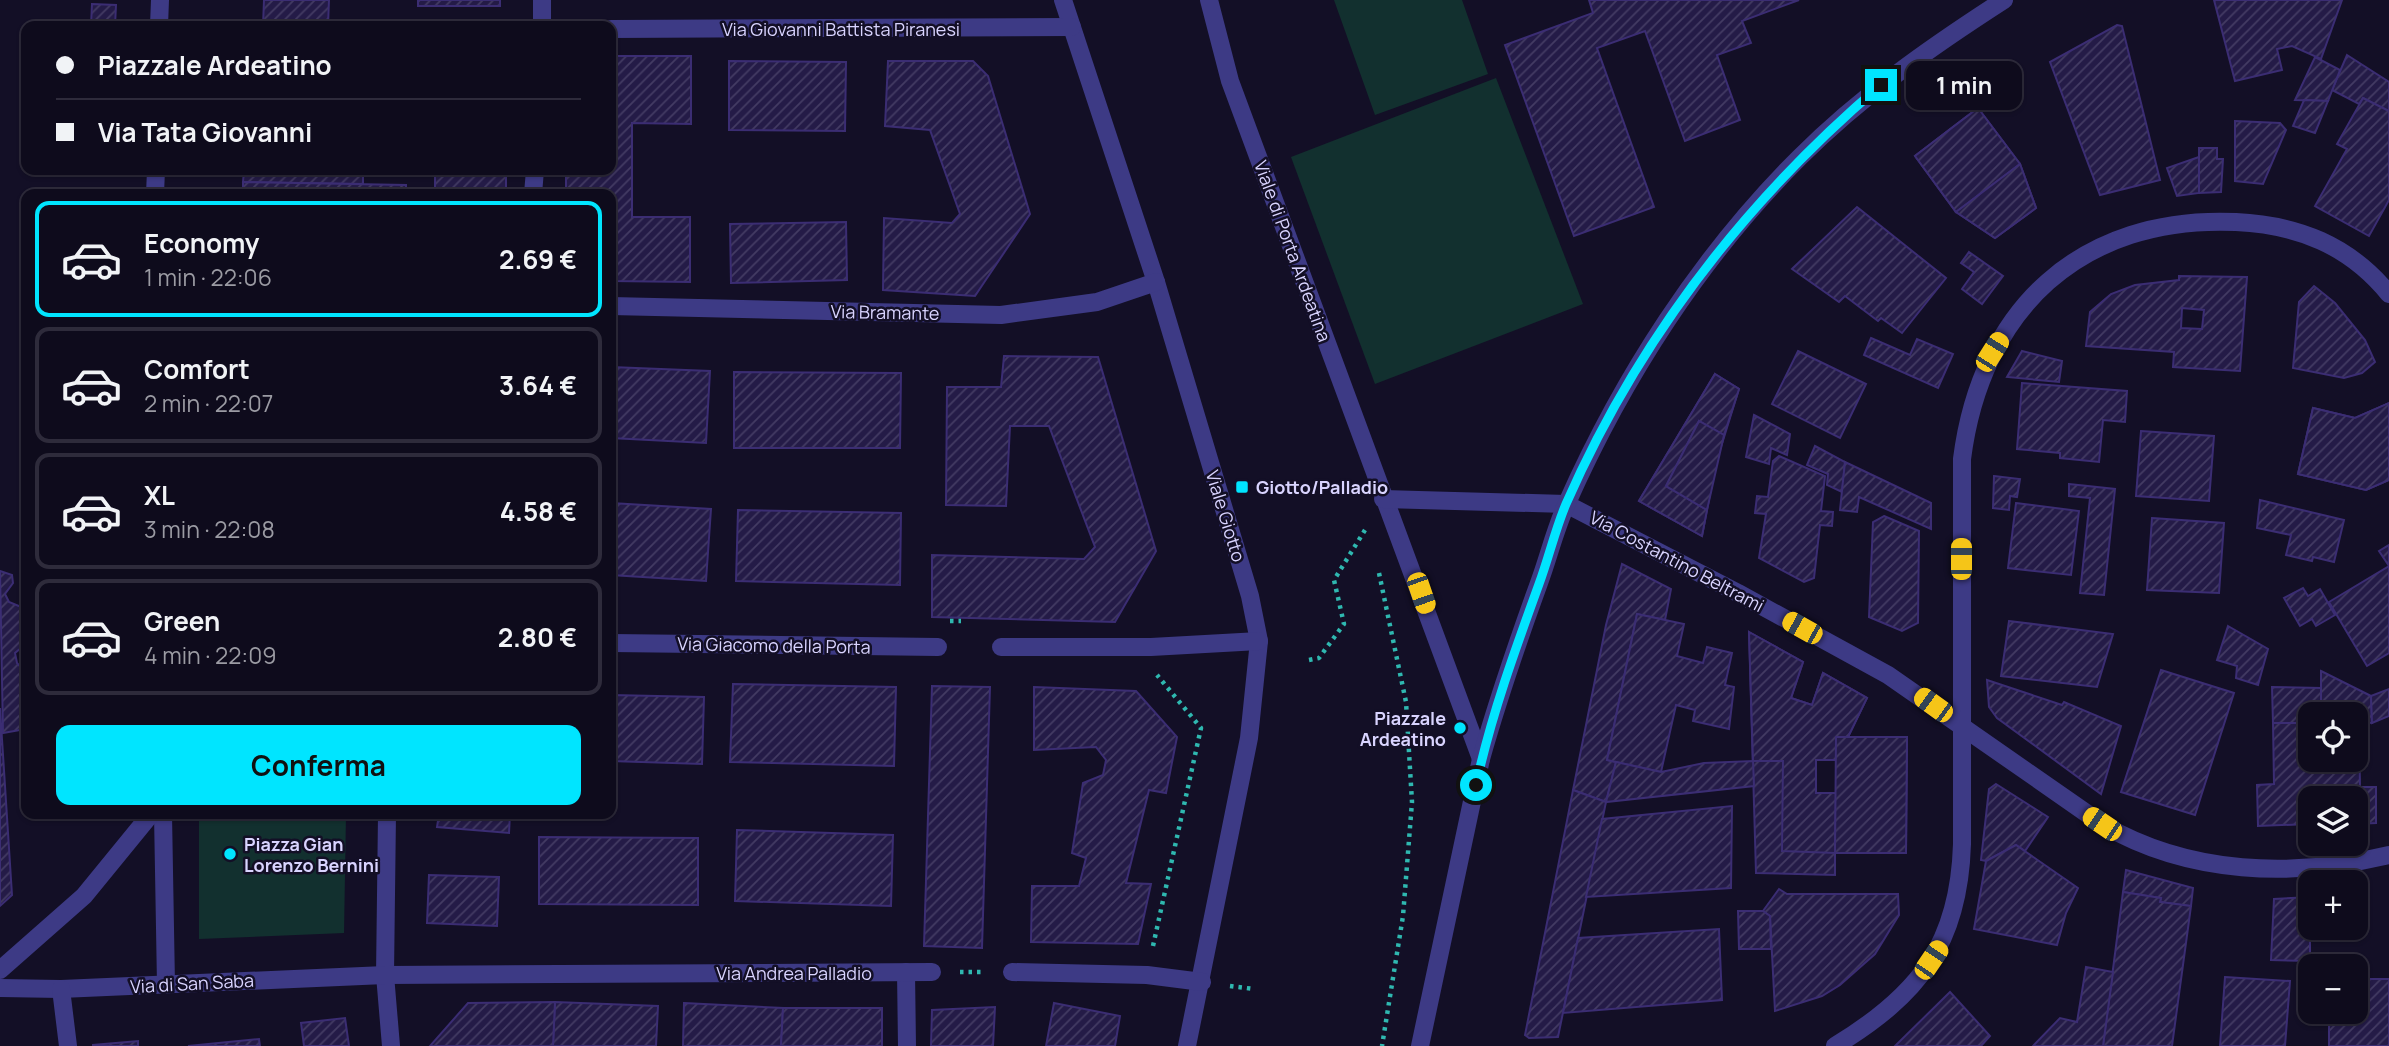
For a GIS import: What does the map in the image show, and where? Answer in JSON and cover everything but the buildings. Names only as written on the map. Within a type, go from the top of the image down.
[{"type":"street","points":[[159,21],[160,0]]},
{"type":"street","points":[[542,0],[542,21]]},
{"type":"street","name":"Viale Giotto","points":[[1063,0],[1156,282],[1250,596],[1259,641],[1249,737],[1202,982],[1187,1046]]},
{"type":"street","name":"Viale di Porta Ardeatina","points":[[1209,0],[1230,81],[1384,499]]},
{"type":"street","points":[[1420,1046],[1481,759],[1504,682],[1566,504],[1648,351],[1700,274],[1746,215],[1800,157],[1893,75],[2004,0]]},
{"type":"street","name":"Via Giovanni Battista Piranesi","points":[[616,29],[1072,27]]},
{"type":"street","points":[[1835,1046],[1894,1004],[1931,960],[1949,928],[1961,881],[1961,479],[1967,423],[1992,352],[2039,289],[2075,261],[2131,234],[2194,222],[2258,223],[2321,239],[2352,257],[2389,294]]},
{"type":"street","name":"Via Bramante","points":[[616,306],[1001,315],[1097,302],[1156,282]]},
{"type":"street","points":[[1481,759],[1384,499],[1566,504]]},
{"type":"street","name":"Via Costantino Beltrami","points":[[1566,504],[1877,669],[1961,724],[2102,824],[2132,840],[2179,855],[2229,866],[2275,870],[2324,867],[2389,855]]},
{"type":"street","points":[[1001,647],[1151,647],[1259,641]]},
{"type":"street","name":"Via Giacomo della Porta","points":[[616,643],[938,647]]},
{"type":"street","points":[[0,970],[83,896],[147,819]]},
{"type":"street","points":[[163,819],[166,985]]},
{"type":"street","points":[[387,819],[385,975],[391,1046]]},
{"type":"street","points":[[906,972],[907,1046]]},
{"type":"street","name":"Via Andrea Palladio","points":[[385,975],[932,972]]},
{"type":"street","points":[[1012,972],[1147,975],[1202,982]]},
{"type":"street","name":"Via di San Saba","points":[[0,988],[61,989],[385,975]]},
{"type":"street","points":[[61,989],[68,1046]]},
{"type":"path","points":[[1309,660],[1319,658],[1344,624],[1334,580],[1384,499]]},
{"type":"path","points":[[1380,563],[1379,576],[1406,702],[1412,802],[1403,916],[1382,1046]]},
{"type":"path","points":[[1152,949],[1201,728],[1154,672]]},
{"type":"path","points":[[932,972],[1012,972]]},
{"type":"green space","points":[[1334,0],[1462,0],[1488,74],[1375,115]]},
{"type":"green space","points":[[1496,78],[1583,304],[1375,384],[1291,157]]},
{"type":"green space","points":[[199,819],[346,819],[344,933],[199,939]]},
{"type":"place","name":"Giotto/Palladio","points":[[1242,487]]},
{"type":"place","name":"Piazzale Ardeatino","points":[[1460,728]]},
{"type":"place","name":"Piazza Gian Lorenzo Bernini","points":[[230,854]]},
{"type":"route","points":[[1476,785],[1494,712],[1566,504],[1616,405],[1681,300],[1746,215],[1800,157],[1881,85]]}]
